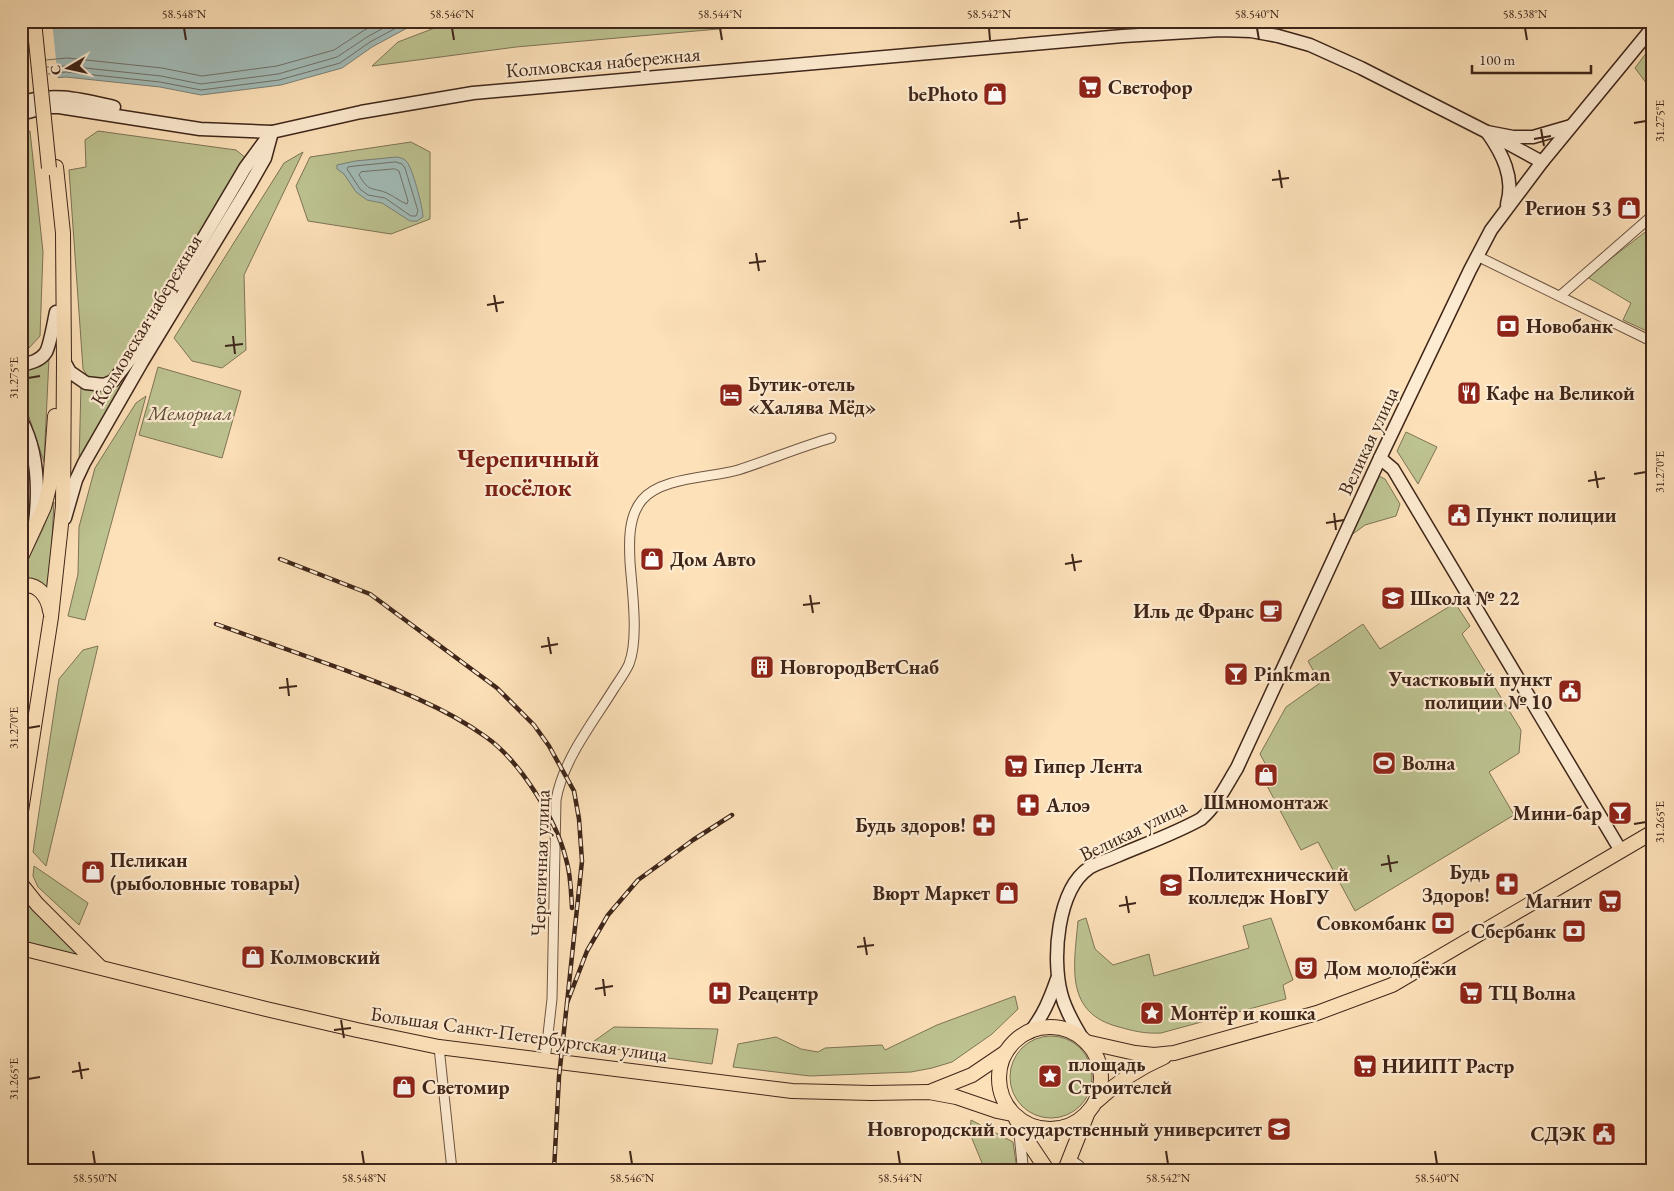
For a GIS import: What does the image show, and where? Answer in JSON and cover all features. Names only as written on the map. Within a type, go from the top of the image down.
[{"type":"main road","points":[[21,811],[51,617],[61,532],[64,479],[63,233],[52,168],[34,21]]},
{"type":"main road","points":[[21,557],[44,507],[50,484],[55,428],[55,234],[42,21]]},
{"type":"main road","name":"Великая улица","points":[[1058,976],[1060,922],[1067,896],[1077,879],[1092,866],[1201,819],[1210,811],[1222,794],[1237,768],[1380,458],[1477,256],[1503,212],[1653,27]]},
{"type":"main road","name":"Колмовская набережная","points":[[21,114],[46,107],[59,106],[200,129],[272,132],[361,112],[473,93],[1123,36],[1221,30],[1261,33],[1310,45],[1361,68],[1487,132]]},
{"type":"main road","name":"Колмовская набережная","points":[[21,103],[38,98],[71,98],[221,127],[272,132]]},
{"type":"main road","points":[[1487,132],[1513,137],[1533,137],[1571,126]]},
{"type":"main road","name":"Колмовская набережная","points":[[64,361],[70,372],[86,383],[104,386],[113,381],[138,349],[245,168],[272,132]]},
{"type":"main road","name":"Колмовская набережная","points":[[61,532],[76,480],[84,463],[124,392],[265,158],[272,132]]},
{"type":"main road","points":[[1487,132],[1542,162]]},
{"type":"main road","points":[[1487,132],[1502,157],[1509,181],[1508,199],[1503,212]]},
{"type":"main road","points":[[21,364],[36,361],[46,352],[56,312]]},
{"type":"main road","points":[[21,420],[34,457],[38,497],[34,531]]},
{"type":"main road","points":[[1380,458],[1393,469],[1621,851]]},
{"type":"main road","points":[[21,586],[35,587],[41,591],[47,598],[51,617]]},
{"type":"main road","points":[[1047,1170],[1028,1143],[1004,1100],[999,1084],[1000,1065],[1009,1050],[1021,1037],[1041,1028],[1061,1028],[1070,1031],[1084,1040],[1135,1053],[1154,1055],[1174,1053],[1318,1013],[1385,988],[1653,832]]},
{"type":"main road","points":[[21,884],[36,904],[100,967]]},
{"type":"main road","name":"Большая Санкт-Петербургская улица","points":[[22,948],[266,1009],[357,1030],[439,1046],[792,1091],[929,1092],[956,1097],[1016,1119]]},
{"type":"main road","points":[[1030,1032],[1044,1013],[1058,976]]},
{"type":"main road","points":[[1058,976],[1067,1012],[1096,1057],[1100,1067],[1100,1087],[1066,1164]]},
{"type":"main road","name":"Большая Санкт-Петербургская улица","points":[[929,1092],[949,1086],[972,1075],[1009,1050]]},
{"type":"main road","points":[[1016,1119],[1034,1126],[1053,1128],[1071,1123],[1084,1115],[1118,1082],[1134,1072],[1174,1053]]},
{"type":"street","points":[[1560,296],[1653,215]]},
{"type":"street","points":[[1477,256],[1653,342]]},
{"type":"street","name":"Черепичная улица","points":[[546,1061],[552,999],[556,800],[559,784],[573,755],[629,664],[634,644],[630,538],[636,508],[650,492],[661,488],[693,478],[735,470],[831,438]]},
{"type":"street","points":[[439,1046],[452,1170]]},
{"type":"street","points":[[1016,1119],[1023,1170]]},
{"type":"street","points":[[1066,1164],[1079,1166],[1080,1170]]},
{"type":"green space","points":[[453,21],[808,21],[516,47],[372,66],[398,42]]},
{"type":"green space","points":[[1653,44],[1653,92],[1635,68]]},
{"type":"green space","points":[[30,131],[43,252],[40,336],[29,348],[21,348],[21,135]]},
{"type":"green space","points":[[98,131],[236,150],[247,159],[117,372],[105,380],[88,377],[83,369],[69,170],[86,167],[85,140]]},
{"type":"green space","points":[[411,142],[430,152],[430,219],[391,234],[308,221],[296,186],[310,157]]},
{"type":"green space","points":[[303,152],[244,275],[246,350],[222,368],[192,361],[174,338],[284,163]]},
{"type":"green space","points":[[1653,226],[1653,334],[1623,320],[1631,303],[1587,277]]},
{"type":"green space","points":[[49,358],[44,462],[28,414],[21,405],[21,367]]},
{"type":"green space","name":"Мемориал","points":[[158,367],[241,391],[222,458],[139,435]]},
{"type":"green space","points":[[126,382],[79,465],[81,384],[108,390]]},
{"type":"green space","points":[[146,396],[85,620],[68,616],[78,574],[79,527],[95,468],[136,403]]},
{"type":"green space","points":[[1406,432],[1437,447],[1418,484],[1397,451]]},
{"type":"green space","points":[[21,450],[26,467],[27,498],[21,526]]},
{"type":"green space","points":[[1379,476],[1385,479],[1400,504],[1396,516],[1365,525],[1346,539],[1375,479]]},
{"type":"green space","points":[[54,502],[49,591],[36,581],[21,579],[21,574]]},
{"type":"green space","name":"Волна","points":[[1455,603],[1470,626],[1462,634],[1521,730],[1519,753],[1489,772],[1514,815],[1355,911],[1318,842],[1301,850],[1265,782],[1272,776],[1260,754],[1286,707],[1320,683],[1308,661],[1363,624],[1380,649]]},
{"type":"green space","points":[[98,646],[46,866],[33,852],[59,679],[83,650]]},
{"type":"green space","points":[[34,866],[88,903],[79,925],[38,887],[33,876]]},
{"type":"green space","points":[[21,897],[81,957],[21,942]]},
{"type":"green space","points":[[1086,918],[1095,949],[1113,965],[1149,954],[1154,976],[1249,948],[1243,926],[1271,918],[1293,980],[1283,985],[1286,999],[1161,1033],[1140,1032],[1119,1027],[1101,1020],[1089,1011],[1081,999],[1076,986],[1075,955],[1078,921]]},
{"type":"green space","points":[[1015,996],[1018,1009],[992,1034],[952,1062],[932,1068],[911,1072],[810,1076],[733,1067],[738,1044],[776,1037],[801,1049],[818,1052],[825,1048],[882,1045],[885,1050],[937,1025]]},
{"type":"green space","points":[[614,1027],[718,1029],[712,1064],[653,1056],[590,1044]]},
{"type":"green space","points":[[1051,1036],[1067,1039],[1080,1048],[1089,1061],[1092,1077],[1089,1093],[1080,1106],[1067,1115],[1051,1118],[1035,1115],[1022,1106],[1013,1093],[1010,1077],[1013,1061],[1022,1048],[1035,1039]]},
{"type":"green space","points":[[971,1120],[1013,1142],[1017,1170],[985,1170],[970,1134]]},
{"type":"water","points":[[21,21],[420,21],[372,47],[342,68],[281,85],[201,95],[160,87],[66,77],[21,81]]},
{"type":"water","points":[[397,157],[408,163],[414,177],[423,212],[423,217],[417,221],[410,221],[382,203],[367,200],[356,192],[344,174],[337,169],[337,165],[355,161]]},
{"type":"pier","points":[[23,21],[52,21],[58,80],[29,83]]},
{"type":"railway","points":[[280,559],[370,594],[497,688],[534,725],[549,746],[574,791],[579,819],[582,861],[567,1003]]},
{"type":"railway","points":[[216,624],[398,690],[452,716],[499,747],[524,776],[554,826],[568,865],[572,908]]},
{"type":"railway","points":[[554,1170],[559,1077],[567,1003],[587,951],[608,915],[638,880],[693,840],[732,815]]},
{"type":"place","name":"Светофор","points":[[1090,87]]},
{"type":"place","name":"bePhoto","points":[[995,94]]},
{"type":"place","name":"Регион 53","points":[[1629,208]]},
{"type":"place","name":"Новобанк","points":[[1508,326]]},
{"type":"place","name":"Кафе на Великой","points":[[1469,393]]},
{"type":"place","name":"Бутик-отель «Халява Мёд»","points":[[731,395]]},
{"type":"place","name":"Пункт полиции","points":[[1459,515]]},
{"type":"place","name":"Дом Авто","points":[[652,559]]},
{"type":"place","name":"Школа № 22","points":[[1393,598]]},
{"type":"place","name":"Иль де Франс","points":[[1271,611]]},
{"type":"place","name":"НовгородВетСнаб","points":[[762,667]]},
{"type":"place","name":"Pinkman","points":[[1236,674]]},
{"type":"place","name":"Участковый пункт полиции № 10","points":[[1570,691]]},
{"type":"place","name":"Волна","points":[[1384,763]]},
{"type":"place","name":"Гипер Лента","points":[[1016,766]]},
{"type":"place","name":"Шмномонтаж","points":[[1266,775]]},
{"type":"place","name":"Алоэ","points":[[1028,805]]},
{"type":"place","name":"Мини-бар","points":[[1620,813]]},
{"type":"place","name":"Будь здоров!","points":[[984,825]]},
{"type":"place","name":"Пеликан (рыболовные товары)","points":[[93,872]]},
{"type":"place","name":"Будь Здоров!","points":[[1507,884]]},
{"type":"place","name":"Политехнический колледж НовГУ","points":[[1171,885]]},
{"type":"place","name":"Вюрт Маркет","points":[[1007,893]]},
{"type":"place","name":"Магнит","points":[[1610,901]]},
{"type":"place","name":"Совкомбанк","points":[[1443,923]]},
{"type":"place","name":"Сбербанк","points":[[1574,931]]},
{"type":"place","name":"Колмовский","points":[[253,957]]},
{"type":"place","name":"Дом молодёжи","points":[[1306,968]]},
{"type":"place","name":"Реацентр","points":[[720,993]]},
{"type":"place","name":"ТЦ Волна","points":[[1471,993]]},
{"type":"place","name":"Монтёр и кошка","points":[[1152,1013]]},
{"type":"place","name":"НИИПТ Растр","points":[[1365,1066]]},
{"type":"place","name":"площадь Строителей","points":[[1050,1076]]},
{"type":"place","name":"Светомир","points":[[404,1087]]},
{"type":"place","name":"Новгородский государственный университет","points":[[1279,1129]]},
{"type":"place","name":"СДЭК","points":[[1604,1134]]},
{"type":"district","name":"Черепичный посёлок","points":[[528,472]]}]
